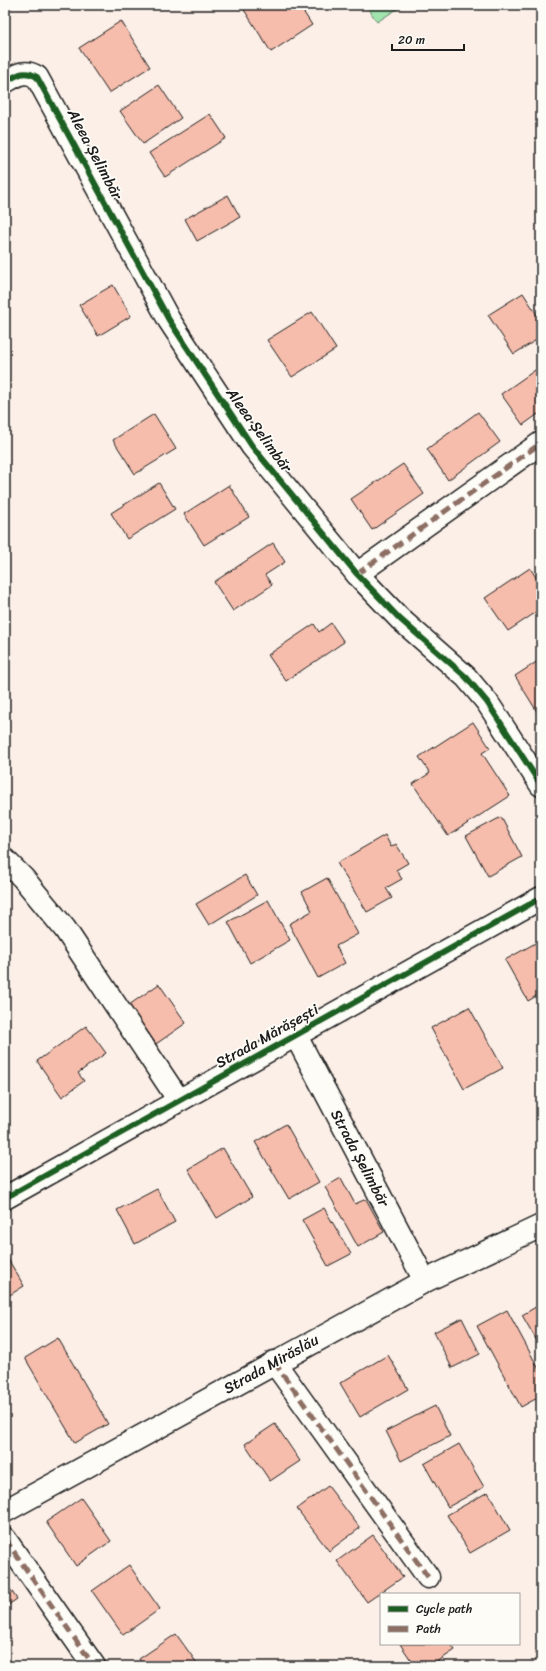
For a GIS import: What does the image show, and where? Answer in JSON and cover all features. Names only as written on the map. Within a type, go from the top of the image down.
[{"type":"street","name":"Aleea Șelimbăr","points":[[5,82],[21,73],[29,72],[37,77],[169,320],[212,388],[252,446],[357,574],[400,619],[466,677],[487,702],[541,785]]},
{"type":"street","points":[[357,574],[541,443]]},
{"type":"street","points":[[5,860],[23,878],[65,930],[178,1099]]},
{"type":"street","name":"Strada Mărășești","points":[[5,1198],[178,1099],[296,1036],[541,898]]},
{"type":"street","name":"Strada Șelimbăr","points":[[296,1036],[425,1281]]},
{"type":"street","name":"Strada Mirăslău","points":[[5,1511],[274,1362],[425,1281],[541,1226]]},
{"type":"street","points":[[274,1362],[428,1577]]},
{"type":"street","points":[[5,1538],[94,1666]]},
{"type":"green space","points":[[366,5],[403,5],[377,22]]},
{"type":"building","points":[[241,5],[299,5],[312,25],[271,52]]},
{"type":"building","points":[[121,21],[150,67],[109,93],[79,48]]},
{"type":"building","points":[[159,85],[181,118],[143,144],[120,111]]},
{"type":"building","points":[[210,114],[226,138],[165,177],[149,153]]},
{"type":"building","points":[[228,195],[240,217],[197,241],[185,219]]},
{"type":"building","points":[[113,285],[131,316],[98,336],[79,305]]},
{"type":"building","points":[[523,293],[541,321],[541,337],[514,354],[488,315]]},
{"type":"building","points":[[312,312],[336,349],[292,377],[267,340]]},
{"type":"building","points":[[541,366],[541,412],[523,425],[501,394]]},
{"type":"building","points":[[478,412],[500,442],[448,480],[427,449]]},
{"type":"building","points":[[154,414],[176,449],[135,474],[113,440]]},
{"type":"building","points":[[403,464],[424,494],[372,530],[351,499]]},
{"type":"building","points":[[159,483],[175,509],[127,539],[111,513]]},
{"type":"building","points":[[229,485],[249,517],[204,545],[184,514]]},
{"type":"building","points":[[273,543],[285,562],[265,575],[272,585],[233,611],[214,582]]},
{"type":"building","points":[[530,568],[541,585],[541,609],[508,631],[485,598]]},
{"type":"building","points":[[331,623],[344,642],[286,681],[268,655],[314,624],[319,632]]},
{"type":"building","points":[[541,659],[541,718],[515,676]]},
{"type":"building","points":[[473,722],[490,748],[482,753],[510,796],[448,836],[413,784],[430,773],[419,757]]},
{"type":"building","points":[[501,817],[522,857],[488,876],[466,836]]},
{"type":"building","points":[[385,835],[391,847],[396,844],[408,863],[396,870],[402,879],[386,888],[392,898],[367,912],[337,863]]},
{"type":"building","points":[[245,875],[257,895],[209,925],[196,904]]},
{"type":"building","points":[[327,878],[358,934],[336,946],[345,963],[318,978],[289,924],[312,911],[302,892]]},
{"type":"building","points":[[268,900],[290,940],[250,963],[228,922]]},
{"type":"building","points":[[541,940],[541,993],[528,1001],[505,960]]},
{"type":"building","points":[[159,984],[186,1023],[156,1044],[129,1005]]},
{"type":"building","points":[[469,1007],[503,1068],[464,1089],[431,1028]]},
{"type":"building","points":[[86,1026],[106,1053],[78,1073],[84,1081],[62,1097],[37,1061]]},
{"type":"building","points":[[286,1124],[319,1182],[289,1199],[255,1142]]},
{"type":"building","points":[[223,1148],[252,1197],[217,1218],[188,1169]]},
{"type":"building","points":[[341,1178],[355,1204],[366,1199],[384,1232],[358,1247],[325,1187]]},
{"type":"building","points":[[157,1189],[175,1222],[135,1244],[117,1210]]},
{"type":"building","points":[[324,1208],[351,1254],[328,1266],[302,1220]]},
{"type":"building","points":[[5,1254],[24,1286],[5,1298]]},
{"type":"building","points":[[541,1304],[541,1348],[522,1315]]},
{"type":"building","points":[[507,1310],[541,1373],[541,1396],[521,1407],[477,1326]]},
{"type":"building","points":[[462,1318],[480,1354],[452,1368],[434,1332]]},
{"type":"building","points":[[58,1338],[108,1424],[75,1443],[25,1358]]},
{"type":"building","points":[[388,1355],[408,1389],[360,1417],[340,1383]]},
{"type":"building","points":[[435,1406],[450,1436],[401,1461],[386,1431]]},
{"type":"building","points":[[275,1424],[300,1461],[270,1481],[245,1444]]},
{"type":"building","points":[[459,1444],[484,1487],[448,1507],[424,1464]]},
{"type":"building","points":[[328,1486],[360,1528],[329,1551],[297,1509]]},
{"type":"building","points":[[488,1492],[510,1530],[470,1553],[447,1515]]},
{"type":"building","points":[[81,1498],[111,1541],[76,1566],[46,1522]]},
{"type":"building","points":[[373,1535],[403,1577],[367,1602],[337,1561]]},
{"type":"building","points":[[129,1565],[160,1609],[123,1635],[92,1591]]},
{"type":"building","points":[[5,1582],[17,1599],[5,1607]]},
{"type":"building","points":[[176,1634],[199,1666],[144,1666],[139,1659]]},
{"type":"building","points":[[401,1645],[452,1645],[455,1650],[431,1666],[415,1666]]},
{"type":"marked path","points":[[357,574],[541,443]]},
{"type":"marked path","points":[[274,1362],[428,1577]]},
{"type":"marked path","points":[[5,1539],[94,1666]]},
{"type":"cycle path","points":[[5,82],[24,73],[37,77],[169,320],[252,446],[357,574],[400,619],[466,677],[487,702],[541,785]]},
{"type":"cycle path","points":[[5,1198],[541,898]]}]
